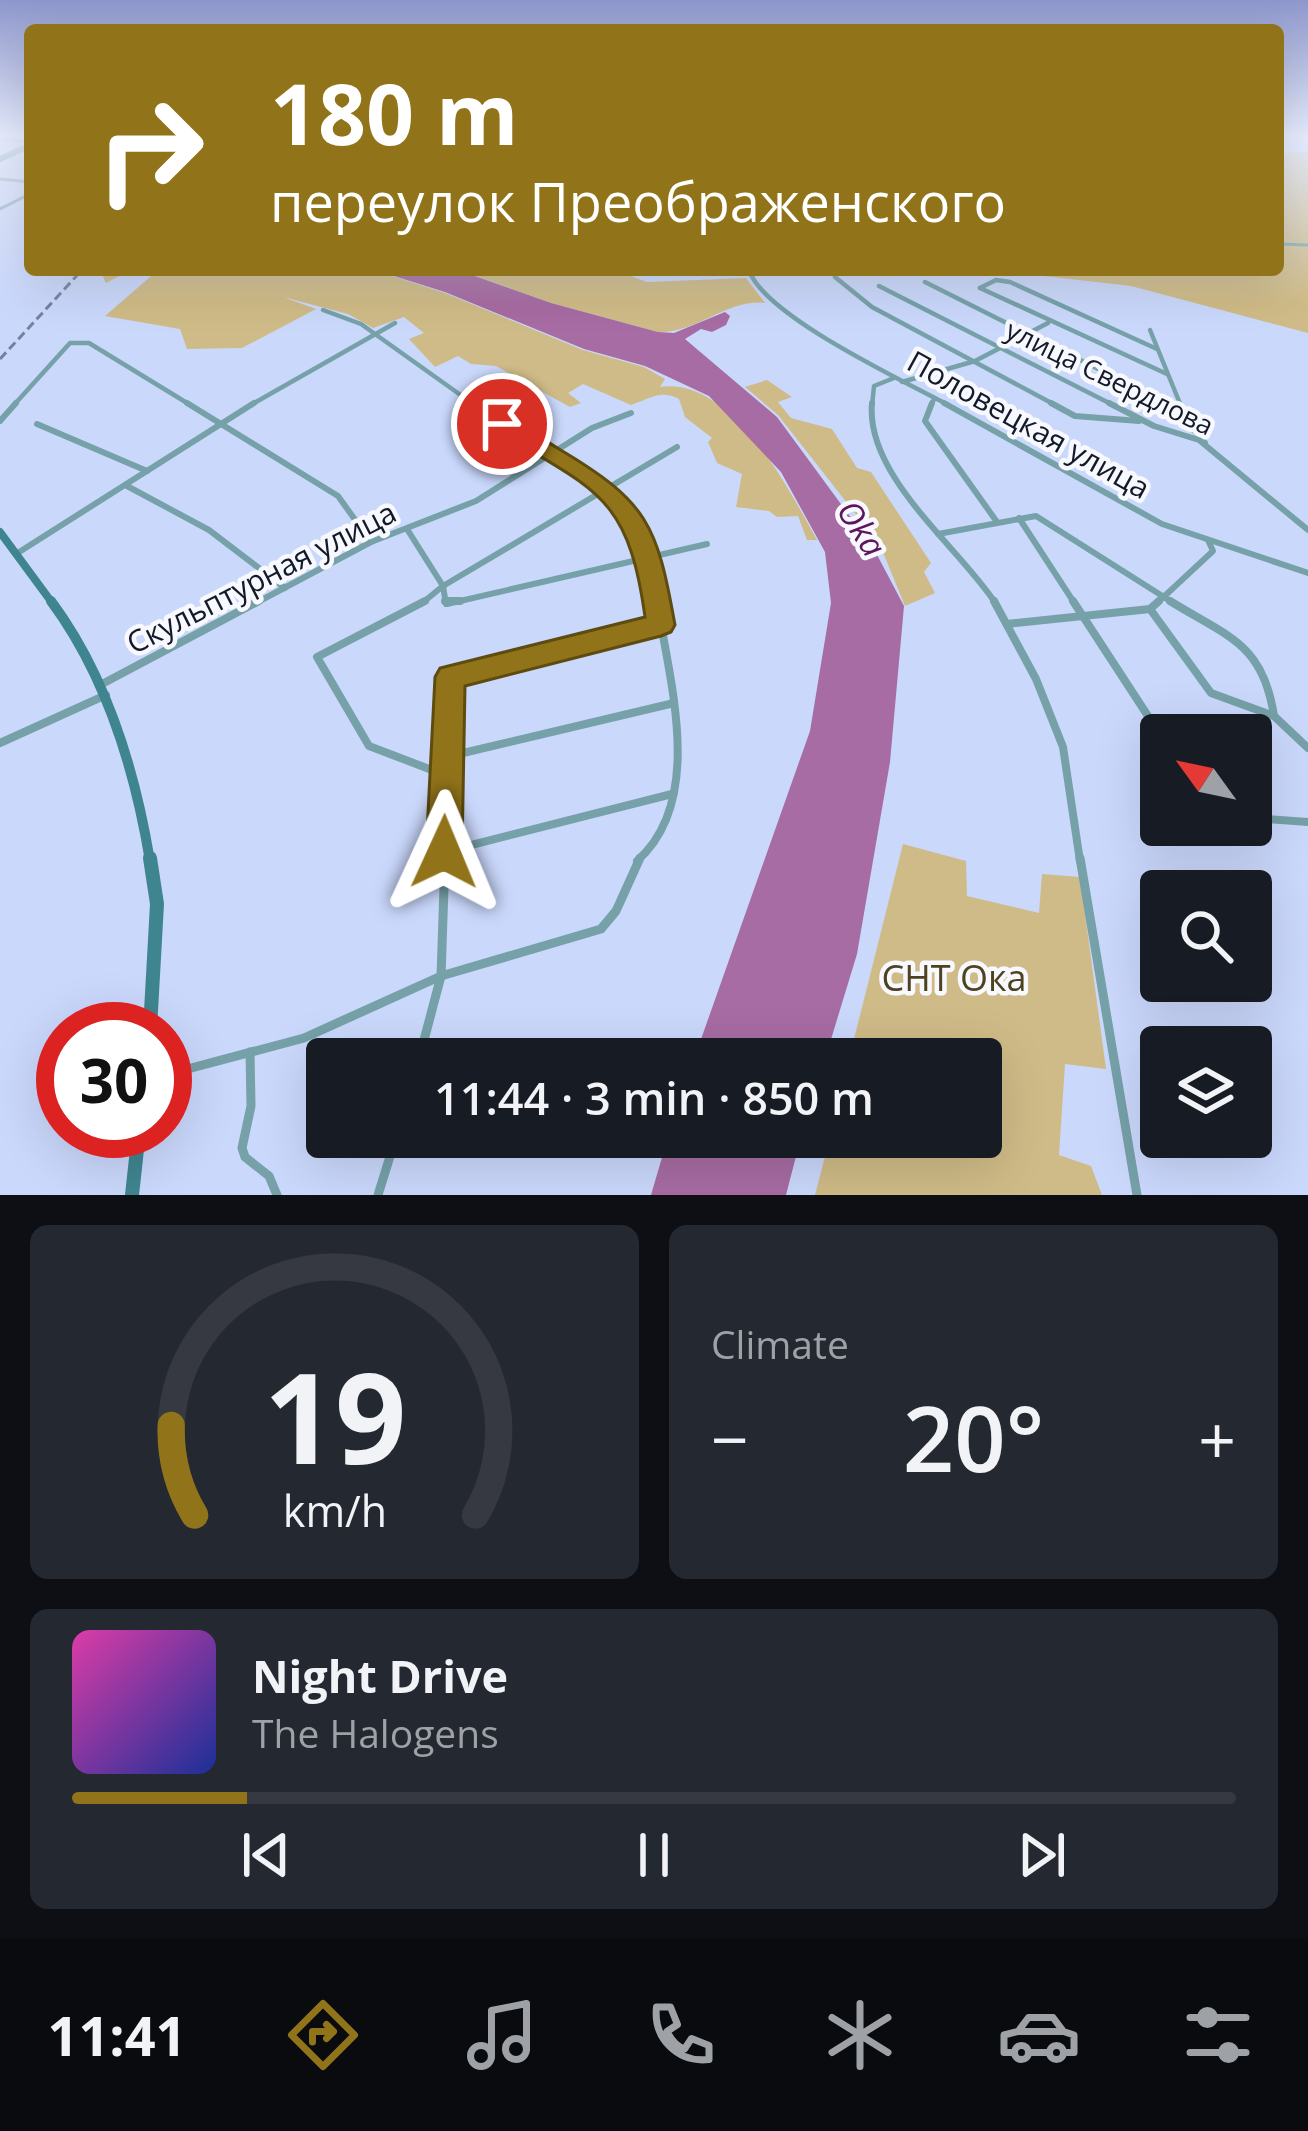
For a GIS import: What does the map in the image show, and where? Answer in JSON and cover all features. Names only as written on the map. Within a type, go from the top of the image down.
[{"type":"main road","points":[[0,532],[83,644],[104,689],[147,842],[158,904],[152,1002]]},
{"type":"main road","points":[[133,1195],[136,1158]]},
{"type":"street","name":"Половецкая улица","points":[[752,276],[792,318],[1162,524],[1308,573]]},
{"type":"street","points":[[835,277],[872,307],[1082,419],[1143,421]]},
{"type":"street","points":[[1157,349],[1010,282],[996,280],[980,288],[1167,374]]},
{"type":"street","points":[[925,282],[1182,411]]},
{"type":"street","name":"улица Свердлова","points":[[879,286],[1143,421],[1206,446],[1308,530]]},
{"type":"street","points":[[192,1068],[304,1038],[441,976],[601,929],[616,911],[636,862],[654,846],[672,794],[680,744],[674,703],[650,558],[626,509],[609,490],[551,456],[377,335],[323,310]]},
{"type":"street","points":[[1049,322],[975,361],[874,386],[869,402],[872,428],[889,466],[992,597],[1069,767],[1072,812],[1137,1195]]},
{"type":"street","points":[[16,554],[220,424],[395,323]]},
{"type":"street","points":[[1150,330],[1182,411],[1206,446]]},
{"type":"street","points":[[0,421],[70,343],[89,343],[338,496],[371,542]]},
{"type":"street","points":[[934,399],[925,421],[997,522]]},
{"type":"street","name":"Скульптурная улица","points":[[0,743],[371,542],[476,501],[592,428],[631,412]]},
{"type":"street","points":[[37,424],[147,471]]},
{"type":"street","points":[[445,775],[369,746],[317,658],[417,607],[443,586],[677,448]]},
{"type":"street","points":[[123,486],[161,499],[268,571],[285,588]]},
{"type":"street","points":[[938,534],[1036,516],[1253,653],[1269,684],[1274,716]]},
{"type":"street","points":[[1019,518],[1147,714]]},
{"type":"street","points":[[407,530],[443,586],[446,604],[707,544]]},
{"type":"street","points":[[1006,624],[1150,609],[1213,551],[1208,538]]},
{"type":"street","points":[[1150,609],[1211,693],[1274,716],[1308,748]]},
{"type":"street","points":[[425,1038],[441,976],[450,677],[661,625]]},
{"type":"street","points":[[446,757],[674,703]]},
{"type":"street","points":[[444,852],[672,794]]},
{"type":"street","points":[[1272,819],[1308,822]]},
{"type":"street","points":[[250,1052],[251,1106],[242,1148],[245,1157],[269,1175],[277,1195]]},
{"type":"street","points":[[378,1195],[389,1158]]},
{"type":"green space","points":[[1284,192],[1308,192],[1308,333],[1131,286],[1044,276],[1284,276]]},
{"type":"green space","points":[[151,276],[393,276],[583,350],[644,367],[665,379],[660,387],[686,389],[710,399],[754,440],[817,540],[807,540],[798,516],[777,517],[769,511],[736,507],[742,474],[717,463],[708,442],[712,438],[685,417],[679,399],[673,396],[655,396],[631,405],[583,384],[568,393],[581,403],[570,407],[496,366],[471,364],[458,356],[435,367],[409,339],[424,333],[404,317],[373,328],[348,314],[283,297],[316,309],[242,348],[187,349],[180,329],[105,316]]},
{"type":"green space","points":[[476,276],[630,276],[647,282],[746,278],[765,303],[738,306],[685,328],[658,332],[551,303]]},
{"type":"green space","points":[[767,380],[792,397],[778,402],[791,418],[832,429],[857,468],[871,472],[931,563],[924,572],[935,593],[905,606],[880,545],[778,415],[745,387]]},
{"type":"green space","name":"СНТ Ока","points":[[903,844],[966,861],[967,896],[1039,913],[1042,874],[1080,877],[1106,1069],[1065,1064],[1059,1155],[1091,1166],[1102,1195],[815,1195],[825,1158],[1002,1158],[1002,1038],[854,1038]]},
{"type":"shaded area","points":[[394,276],[475,276],[658,332],[674,333],[725,312],[730,316],[726,325],[712,332],[701,329],[685,339],[777,417],[874,549],[904,606],[890,762],[857,954],[831,1038],[701,1038],[810,731],[831,603],[825,552],[781,472],[709,396],[645,366],[584,349]]},
{"type":"shaded area","points":[[662,1158],[796,1158],[786,1195],[651,1195]]},
{"type":"railway","points":[[0,359],[76,276]]},
{"type":"route","points":[[444,852],[450,677],[661,625],[650,558],[626,509],[609,490],[502,424]]},
{"type":"water label","name":"Oka","points":[[862,528]]}]
